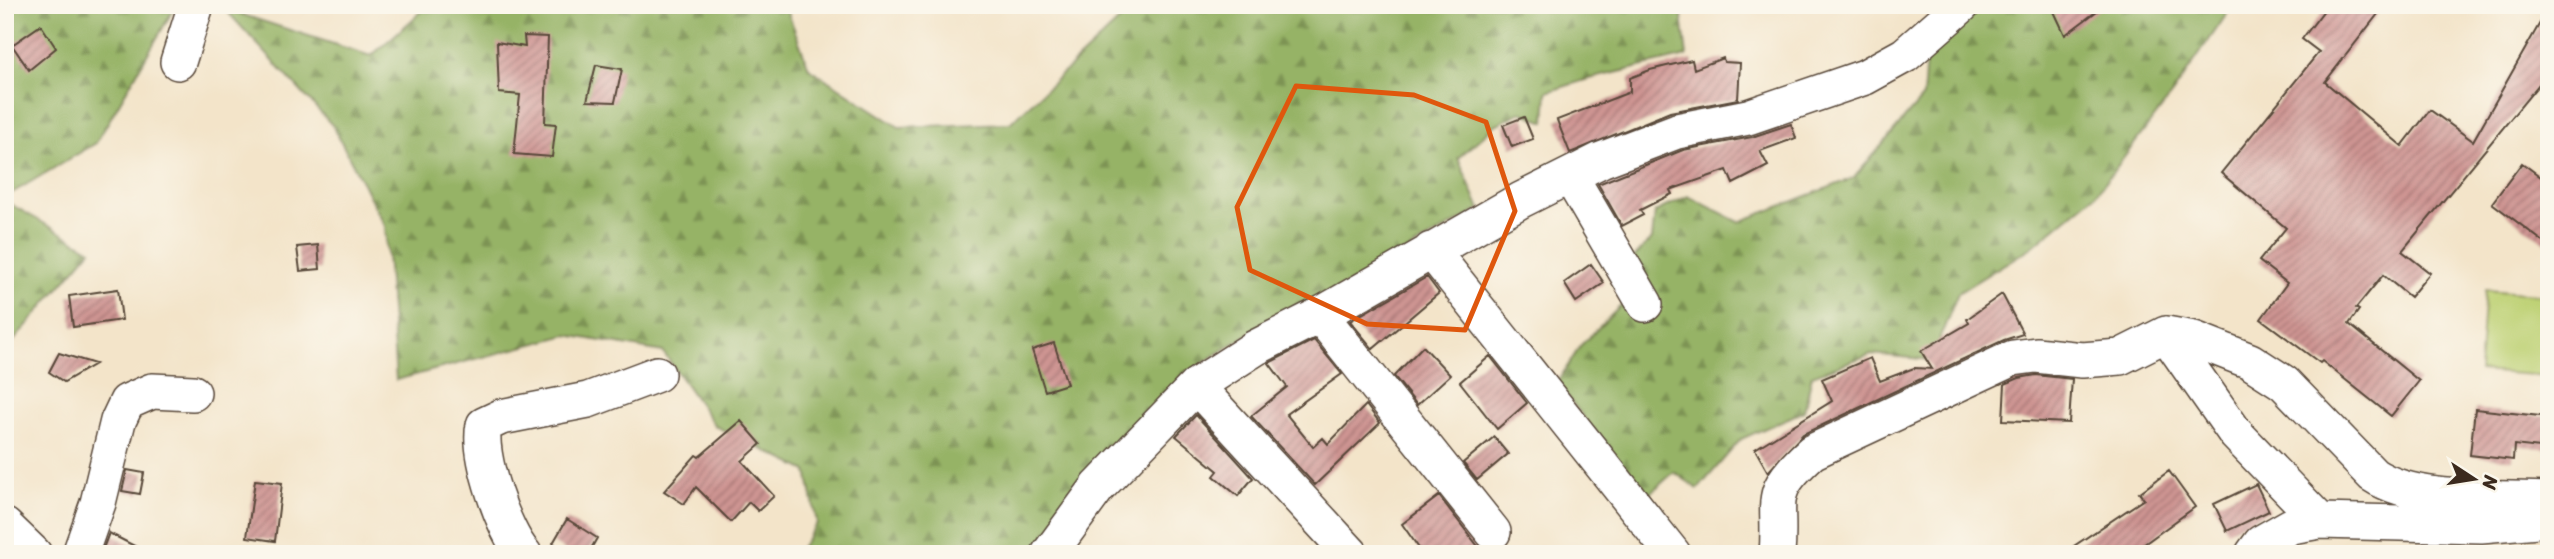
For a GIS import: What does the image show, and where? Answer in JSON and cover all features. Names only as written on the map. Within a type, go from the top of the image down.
[{"type":"street","points":[[178,62],[196,5]]},
{"type":"street","points":[[1049,554],[1098,487],[1196,386],[1255,348],[1320,315],[1431,250],[1570,176],[1677,131],[1748,117],[1865,78],[1905,55],[1962,5]]},
{"type":"street","points":[[1570,176],[1645,304]]},
{"type":"street","points":[[1431,250],[1673,554]]},
{"type":"street","points":[[1320,315],[1493,532]]},
{"type":"street","points":[[1777,554],[1777,496],[1788,473],[1812,452],[2013,358],[2036,355],[2082,360],[2120,357],[2166,334],[2194,339],[2250,361],[2284,383],[2373,475],[2388,485],[2410,492],[2549,500]]},
{"type":"street","points":[[2166,334],[2236,434],[2320,521]]},
{"type":"street","points":[[524,554],[500,514],[483,441],[484,425],[501,417],[588,400],[657,374]]},
{"type":"street","points":[[1196,386],[1351,554]]},
{"type":"street","points":[[80,554],[98,503],[118,421],[127,402],[152,391],[193,393]]},
{"type":"street","points":[[2253,554],[2261,543],[2291,526],[2320,521],[2481,525],[2549,519]]},
{"type":"street","points":[[5,526],[34,554]]},
{"type":"highlighted area","points":[[1296,86],[1414,95],[1486,122],[1515,211],[1465,330],[1367,324],[1250,270],[1237,207]]},
{"type":"green space","points":[[5,5],[176,5],[96,143],[5,197]]},
{"type":"green space","points":[[429,5],[785,5],[809,68],[899,127],[1010,123],[1136,5],[1686,5],[1682,17],[1687,56],[1585,80],[1547,92],[1545,122],[1521,112],[1495,125],[1458,158],[1480,209],[1355,281],[1269,321],[1189,372],[1036,554],[797,554],[817,523],[807,471],[715,426],[663,352],[567,335],[396,380],[385,226],[333,126],[225,9],[371,56]]},
{"type":"green space","points":[[1984,5],[2233,5],[2173,93],[2096,194],[2032,247],[1958,293],[1931,360],[1871,354],[1812,375],[1804,411],[1741,439],[1698,489],[1674,472],[1646,497],[1557,383],[1581,345],[1632,295],[1621,271],[1652,239],[1655,212],[1688,196],[1739,222],[1854,178],[1923,97],[1926,58]]},
{"type":"green space","points":[[5,201],[91,250],[5,351]]},
{"type":"green space","points":[[2485,290],[2549,295],[2549,376],[2479,371]]},
{"type":"building","points":[[2051,5],[2105,5],[2065,35]]},
{"type":"building","points":[[2328,5],[2385,5],[2325,82],[2402,146],[2430,110],[2473,141],[2549,7],[2549,72],[2402,251],[2430,273],[2410,297],[2383,275],[2356,308],[2359,310],[2349,324],[2419,381],[2391,416],[2322,361],[2320,363],[2261,319],[2287,283],[2259,261],[2286,228],[2221,173],[2319,52],[2302,39]]},
{"type":"building","points":[[41,25],[56,48],[29,70],[12,45]]},
{"type":"building","points":[[524,36],[548,37],[545,123],[556,124],[552,157],[514,154],[520,95],[499,93],[497,42],[525,47]]},
{"type":"building","points":[[1723,58],[1724,62],[1740,63],[1738,99],[1670,112],[1570,153],[1557,120],[1630,92],[1630,78],[1650,70],[1692,60],[1694,69]]},
{"type":"building","points":[[596,65],[622,69],[615,102],[587,101]]},
{"type":"building","points":[[1524,117],[1533,139],[1512,147],[1503,125]]},
{"type":"building","points":[[1791,124],[1796,138],[1760,151],[1768,166],[1733,184],[1727,170],[1670,190],[1672,194],[1640,210],[1643,215],[1622,226],[1598,184],[1683,150],[1752,137]]},
{"type":"building","points":[[2522,163],[2549,183],[2549,246],[2492,203]]},
{"type":"building","points":[[318,245],[320,269],[300,271],[297,247]]},
{"type":"building","points":[[1591,264],[1604,283],[1576,302],[1564,283]]},
{"type":"building","points":[[1427,277],[1439,293],[1373,349],[1350,321]]},
{"type":"building","points":[[118,289],[122,320],[73,327],[69,296]]},
{"type":"building","points":[[2002,294],[2023,334],[2004,340],[1803,434],[1768,472],[1755,449],[1832,401],[1822,379],[1870,358],[1880,381],[1914,368],[1932,369],[1921,351],[1969,323],[1967,319]]},
{"type":"building","points":[[1314,340],[1342,374],[1286,414],[1313,447],[1323,438],[1328,444],[1366,405],[1380,423],[1315,485],[1251,416],[1287,387],[1269,363]]},
{"type":"building","points":[[1054,343],[1067,384],[1045,391],[1032,350]]},
{"type":"building","points":[[1423,346],[1450,375],[1417,405],[1394,376]]},
{"type":"building","points":[[59,353],[95,364],[64,382],[49,372]]},
{"type":"building","points":[[1490,356],[1527,403],[1497,429],[1460,382]]},
{"type":"building","points":[[2036,375],[2072,379],[2069,423],[2003,420],[2005,384]]},
{"type":"building","points":[[2475,409],[2549,417],[2549,449],[2514,445],[2513,460],[2470,455]]},
{"type":"building","points":[[1196,415],[1253,478],[1238,496],[1214,476],[1218,471],[1176,436]]},
{"type":"building","points":[[741,421],[761,444],[742,461],[774,496],[758,511],[749,502],[731,522],[696,487],[684,504],[664,491],[696,455],[699,457]]},
{"type":"building","points":[[1494,437],[1508,454],[1477,480],[1463,463]]},
{"type":"building","points":[[127,470],[144,473],[140,494],[122,491]]},
{"type":"building","points":[[2169,471],[2195,507],[2143,545],[2149,554],[2062,554],[2144,499],[2139,493]]},
{"type":"building","points":[[255,480],[282,483],[275,541],[247,537]]},
{"type":"building","points":[[2256,484],[2269,511],[2227,531],[2214,504]]},
{"type":"building","points":[[1439,496],[1477,545],[1492,554],[1423,554],[1402,524]]},
{"type":"building","points":[[567,519],[597,538],[588,554],[571,554],[553,543]]},
{"type":"building","points":[[109,533],[150,554],[101,554]]}]
